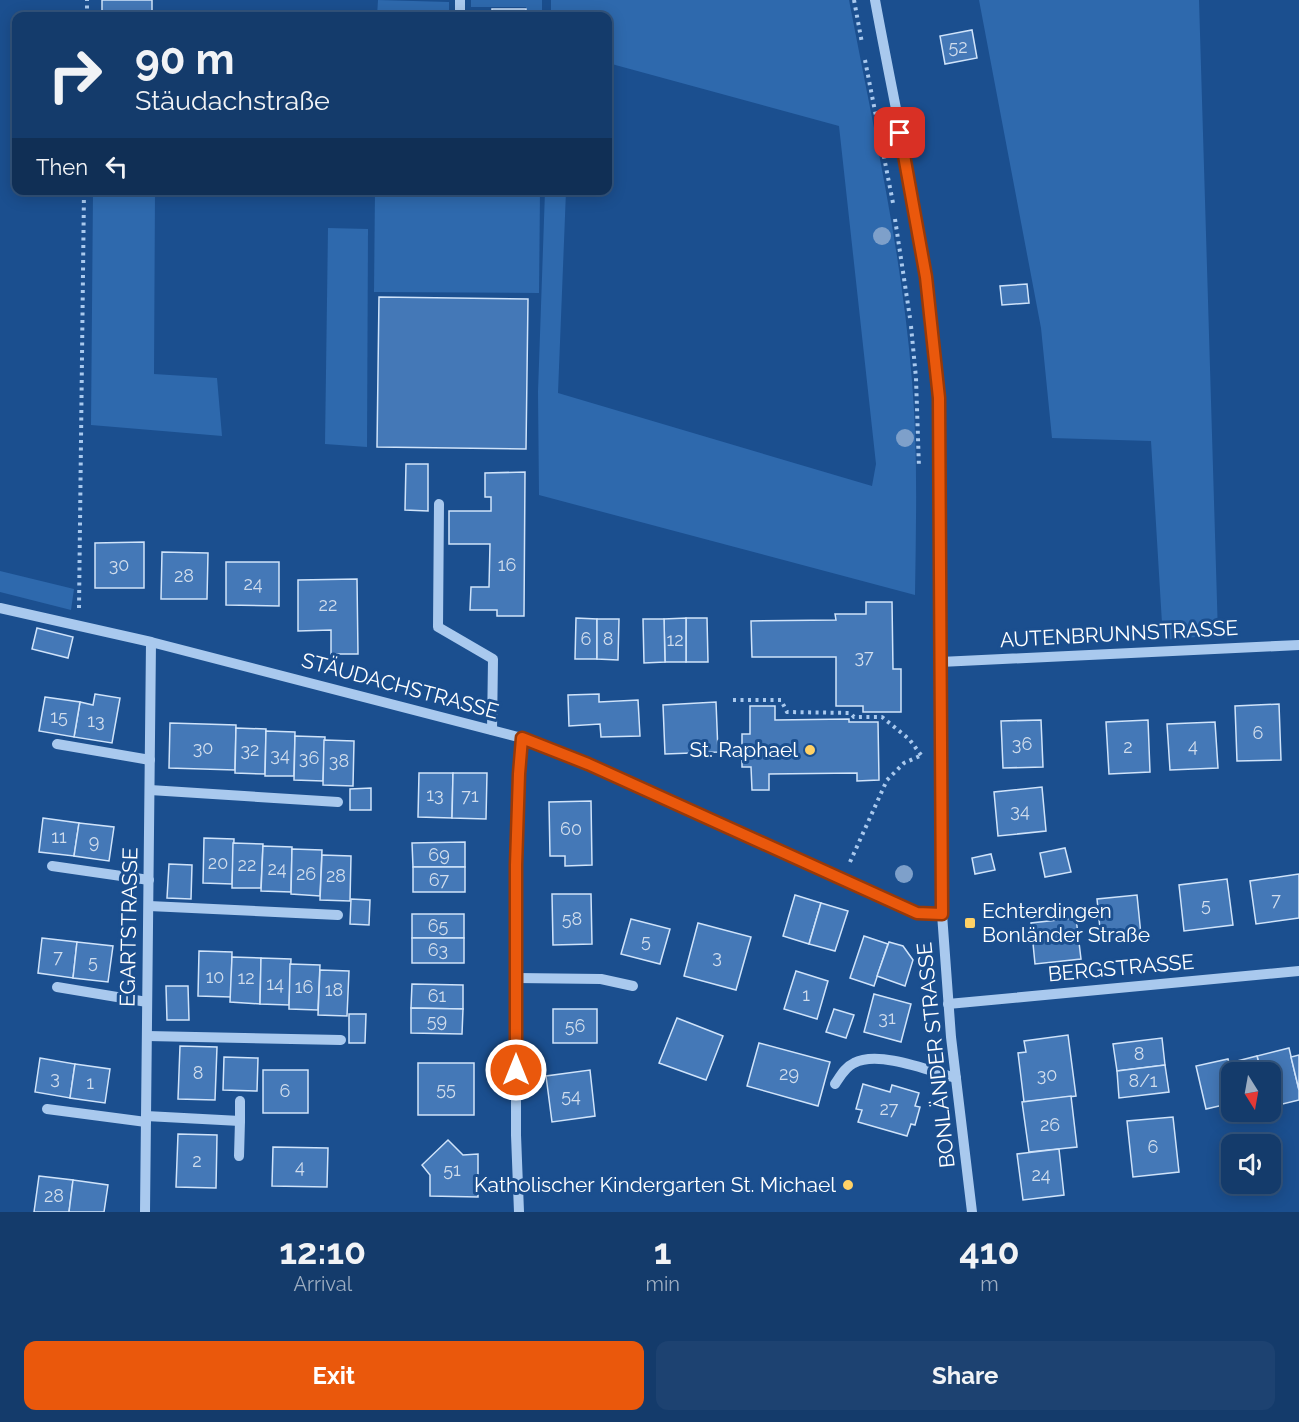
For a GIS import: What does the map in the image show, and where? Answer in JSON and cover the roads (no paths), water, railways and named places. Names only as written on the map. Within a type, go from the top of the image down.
[{"type":"street","name":"BONLÄNDER STRASSE","points":[[875,0],[921,242],[935,341],[940,426],[942,914],[948,1004],[972,1212]]},
{"type":"street","points":[[439,504],[438,627],[493,659],[492,730]]},
{"type":"street","name":"STÄUDACHSTRASSE","points":[[0,608],[151,642],[522,738],[588,764],[917,913],[942,914]]},
{"type":"street","name":"EGARTSTRASSE","points":[[145,1212],[151,642]]},
{"type":"street","name":"AUTENBRUNNSTRASSE","points":[[940,662],[1299,645]]},
{"type":"street","points":[[519,1212],[516,1135],[516,865],[522,738]]},
{"type":"street","points":[[57,744],[150,760]]},
{"type":"street","points":[[150,790],[338,802]]},
{"type":"street","points":[[52,866],[149,880]]},
{"type":"street","points":[[149,906],[338,915]]},
{"type":"street","name":"BERGSTRASSE","points":[[948,1004],[1299,971]]},
{"type":"street","points":[[517,978],[601,979],[633,986]]},
{"type":"street","points":[[57,987],[147,1002]]},
{"type":"street","points":[[147,1036],[341,1040]]},
{"type":"street","points":[[835,1084],[852,1063],[866,1059],[887,1060],[956,1078]]},
{"type":"street","points":[[239,1156],[240,1101]]},
{"type":"street","points":[[47,1109],[146,1119],[240,1121]]},
{"type":"place","name":"St. Raphael","points":[[810,750]]},
{"type":"place","name":"Echterdingen Bonländer Straße","points":[[970,923]]},
{"type":"place","name":"Katholischer Kindergarten St. Michael","points":[[848,1185]]}]
